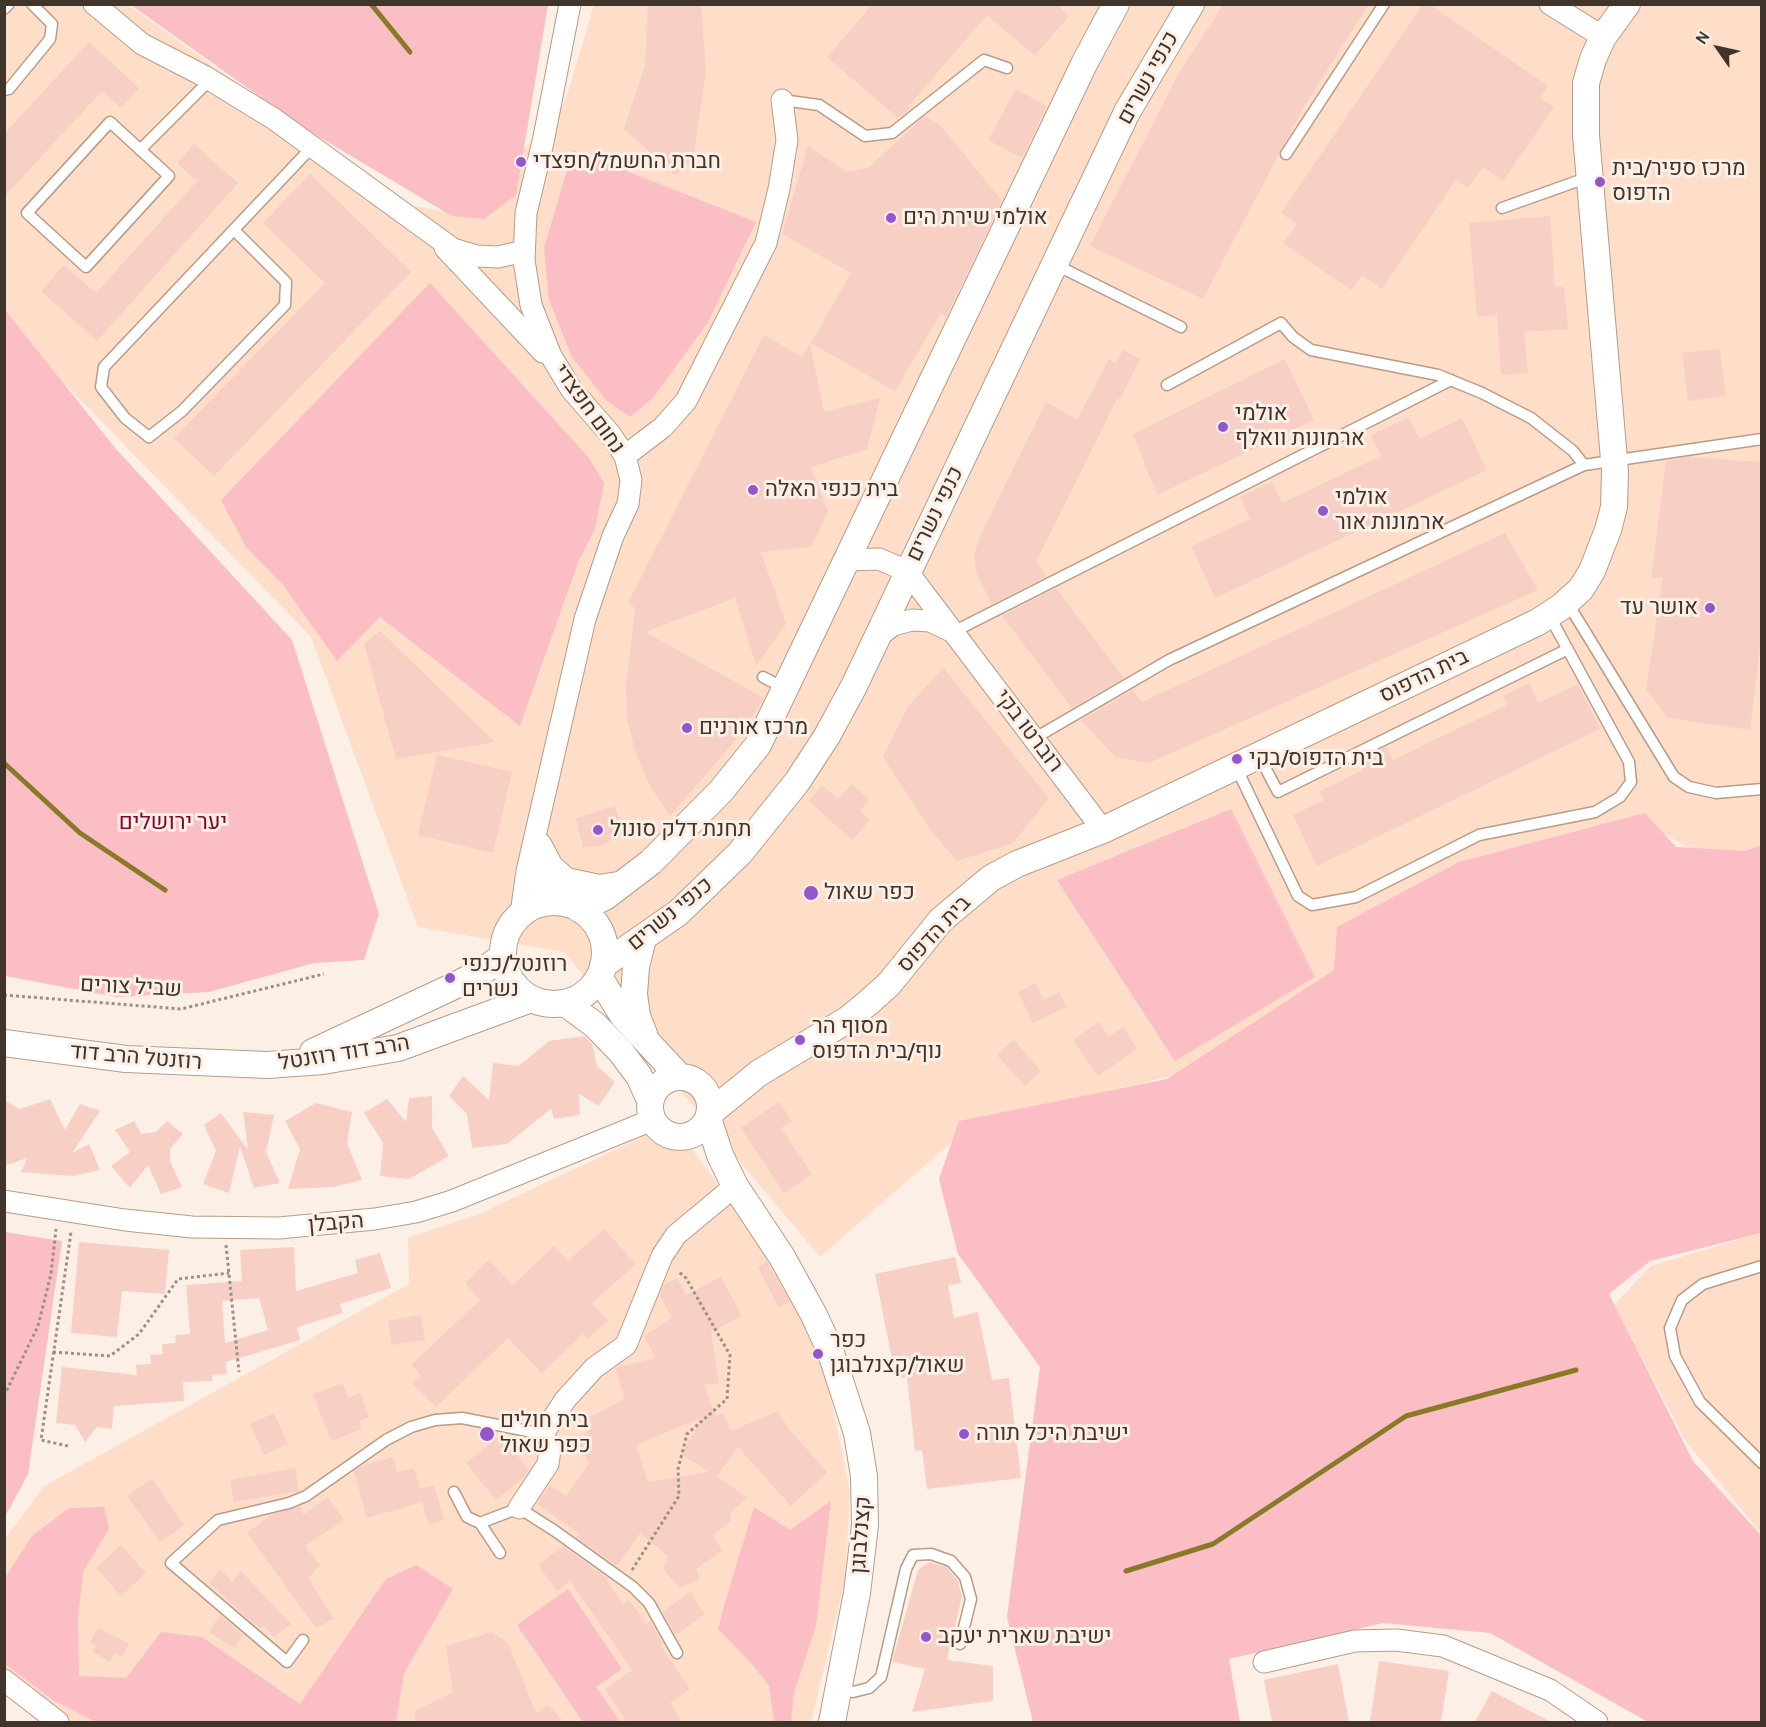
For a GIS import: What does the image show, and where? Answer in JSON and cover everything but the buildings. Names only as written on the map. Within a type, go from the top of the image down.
[{"type":"street","points":[[94,4],[142,44],[210,80],[312,147],[453,249],[477,256],[498,257],[524,251]]},
{"type":"street","name":"נחום חפצדי","points":[[521,914],[527,871],[585,620],[613,536],[628,504],[631,480],[626,456],[571,388],[550,357],[531,305],[524,251],[526,213],[543,142],[570,4]]},
{"type":"street","points":[[579,909],[629,881],[685,829],[742,767],[758,745],[787,690],[1085,62],[1116,4]]},
{"type":"street","name":"כנפי נשרים","points":[[601,971],[678,913],[740,853],[797,782],[827,736],[1127,112],[1191,4]]},
{"type":"street","points":[[1550,4],[1603,37]]},
{"type":"street","name":"בית הדפוס","points":[[709,1116],[759,1073],[847,1020],[869,1002],[889,984],[941,920],[991,878],[1017,864],[1103,830],[1259,756],[1558,608],[1581,589],[1601,554],[1614,507],[1614,459],[1590,176],[1586,83],[1603,37],[1627,4]]},
{"type":"street","points":[[626,456],[663,427],[686,401],[765,243],[779,189],[787,140],[782,100]]},
{"type":"street","points":[[435,236],[559,370]]},
{"type":"street","name":"רוברטו בקי","points":[[848,560],[879,559],[907,571],[1103,830]]},
{"type":"street","points":[[876,638],[893,625],[912,620],[930,621],[953,632]]},
{"type":"street","name":"נחום חפצדי","points":[[542,809],[539,846],[540,877],[546,892],[555,902]]},
{"type":"street","points":[[539,846],[550,867],[572,883],[598,888],[629,881]]},
{"type":"street","points":[[555,902],[579,909],[589,916],[600,932],[604,950],[601,971],[582,996],[565,1003],[548,1004],[531,999],[513,984],[506,970],[503,956],[507,934],[521,914],[536,906],[555,902]]},
{"type":"street","points":[[644,938],[636,967],[634,1002],[651,1048]]},
{"type":"street","name":"הרב דוד רוזנטל","points":[[267,1065],[313,1053],[343,1040],[473,976],[503,956]]},
{"type":"street","points":[[601,971],[615,1006],[651,1048],[709,1098],[709,1116],[720,1155],[735,1186]]},
{"type":"street","name":"הרב דוד רוזנטל","points":[[267,1065],[323,1061],[398,1047],[531,999]]},
{"type":"street","points":[[565,1003],[603,1032],[621,1052],[639,1076],[661,1131],[681,1137],[735,1186]]},
{"type":"street","name":"רוזנטל הרב דוד","points":[[4,1043],[126,1059],[267,1065]]},
{"type":"street","name":"בית הדפוס","points":[[688,1079],[720,1081],[759,1073]]},
{"type":"street","points":[[651,1110],[661,1083],[688,1079]]},
{"type":"street","name":"הקבלן","points":[[4,1201],[181,1226],[279,1228],[375,1219],[416,1212],[452,1201],[651,1110]]},
{"type":"street","points":[[681,1137],[699,1130],[709,1116]]},
{"type":"street","points":[[519,1508],[548,1464],[550,1449],[543,1434],[565,1400],[594,1368],[626,1346],[662,1256],[676,1235],[735,1186]]},
{"type":"street","name":"קצנלבוגן","points":[[735,1186],[782,1257],[814,1315],[830,1350],[852,1414],[864,1476],[865,1525],[858,1582],[832,1722]]},
{"type":"street","points":[[1264,1662],[1355,1641],[1396,1640],[1443,1646],[1550,1690],[1597,1722]]},
{"type":"street","points":[[4,1680],[58,1722]]},
{"type":"lane","points":[[4,9],[9,4]]},
{"type":"lane","points":[[4,90],[9,89],[50,39],[52,24],[32,4]]},
{"type":"lane","points":[[1286,154],[1384,4]]},
{"type":"lane","points":[[782,100],[819,105],[865,136],[892,133],[984,60],[1007,68]]},
{"type":"lane","points":[[140,150],[210,80]]},
{"type":"lane","points":[[110,122],[140,150],[169,176],[86,267],[27,213],[110,122]]},
{"type":"lane","points":[[234,230],[286,282],[285,305],[182,411],[150,437],[125,418],[101,387],[104,368],[312,147]]},
{"type":"lane","points":[[1502,208],[1590,176]]},
{"type":"lane","points":[[1054,264],[1181,327]]},
{"type":"lane","points":[[1167,385],[1281,323],[1293,337],[1311,350],[1438,375],[1531,417],[1573,451],[1584,465]]},
{"type":"lane","points":[[953,632],[1451,380]]},
{"type":"lane","points":[[1035,738],[1169,660],[1584,465],[1761,439]]},
{"type":"lane","points":[[1236,767],[1298,896],[1312,905],[1356,897],[1479,835],[1595,812],[1620,796],[1631,782],[1629,762],[1568,649],[1558,608]]},
{"type":"lane","points":[[1558,608],[1674,777],[1689,787],[1716,793],[1761,789]]},
{"type":"lane","points":[[1259,756],[1278,792],[1568,649]]},
{"type":"lane","points":[[763,677],[787,690]]},
{"type":"lane","points":[[1761,1266],[1703,1284],[1682,1300],[1670,1328],[1675,1356],[1700,1402],[1761,1463]]},
{"type":"lane","points":[[303,1640],[287,1662],[171,1563],[218,1520],[289,1503],[306,1496],[386,1440],[411,1427],[435,1420],[462,1418],[543,1434]]},
{"type":"lane","points":[[454,1492],[467,1517],[480,1523],[500,1554]]},
{"type":"lane","points":[[480,1523],[519,1508],[625,1581],[649,1603],[677,1653]]},
{"type":"lane","points":[[838,1689],[853,1692],[869,1688],[881,1677],[906,1569],[913,1555],[931,1554],[951,1561],[965,1577],[971,1599],[960,1644]]},
{"type":"path","name":"שביל צורים","points":[[4,995],[181,1009],[324,974]]},
{"type":"path","points":[[67,1211],[54,1352],[40,1440],[68,1446]]},
{"type":"path","points":[[4,1396],[38,1326],[67,1211]]},
{"type":"path","points":[[224,1227],[239,1372]]},
{"type":"path","points":[[625,1581],[679,1496],[678,1469],[687,1434],[727,1398],[730,1355],[686,1278],[662,1256]]},
{"type":"path","points":[[54,1352],[110,1356],[139,1334],[178,1279],[229,1273]]},
{"type":"shaded area","points":[[5,5],[128,5],[407,205],[466,215],[565,102],[594,5],[1761,5],[1761,852],[1723,870],[1646,822],[1341,965],[1176,1075],[975,1122],[820,1257],[564,952],[418,927],[311,637],[5,322]]},
{"type":"shaded area","name":"בית חולים כפר שאול","points":[[672,1123],[764,1244],[802,1319],[828,1383],[850,1492],[845,1580],[811,1722],[70,1722],[5,1674],[5,1539],[44,1486],[409,1284],[408,1238],[477,1215]]},
{"type":"shaded area","points":[[1761,1233],[1761,1533],[1687,1443],[1614,1305],[1651,1266]]},
{"type":"green space","points":[[131,5],[548,5],[516,195],[484,219],[452,216],[304,128]]},
{"type":"green space","points":[[573,150],[756,222],[708,322],[653,398],[630,417],[607,401],[572,357],[549,300],[544,248]]},
{"type":"green space","points":[[430,283],[589,458],[604,483],[595,529],[579,560],[520,726],[380,617],[337,661],[283,585],[246,547],[221,500]]},
{"type":"green space","name":"יער ירושלים","points":[[5,310],[116,449],[292,640],[379,914],[364,960],[314,963],[209,992],[117,997],[5,976]]},
{"type":"green space","points":[[1231,809],[1315,977],[1175,1061],[1057,880]]},
{"type":"green space","points":[[1645,813],[1676,847],[1745,851],[1761,845],[1761,1233],[1650,1261],[1609,1294],[1693,1461],[1761,1535],[1761,1722],[1648,1722],[1490,1633],[1383,1623],[1229,1659],[1240,1722],[1033,1722],[1007,1617],[1040,1367],[958,1254],[939,1179],[959,1121],[1167,1079],[1334,970],[1337,927],[1459,862]]},
{"type":"green space","points":[[5,1232],[62,1241],[28,1474],[5,1517]]},
{"type":"green space","points":[[831,1501],[816,1626],[794,1692],[791,1722],[774,1722],[769,1686],[753,1665],[718,1629],[754,1507],[790,1530]]},
{"type":"green space","points":[[104,1507],[109,1529],[83,1572],[78,1618],[79,1676],[126,1678],[161,1632],[202,1637],[300,1704],[386,1579],[416,1565],[453,1589],[404,1673],[396,1722],[95,1722],[53,1700],[5,1664],[5,1578],[32,1536],[69,1508]]},
{"type":"green space","points":[[568,1589],[622,1669],[596,1687],[620,1722],[583,1722],[517,1625]]},
{"type":"waterway","points":[[371,4],[410,52]]},
{"type":"waterway","points":[[4,763],[80,833],[165,890]]},
{"type":"waterway","points":[[1126,1571],[1213,1544],[1406,1416],[1576,1370]]},
{"type":"place","name":"חברת החשמל/חפצדי","points":[[521,162]]},
{"type":"place","name":"מרכז ספיר/בית הדפוס","points":[[1600,182]]},
{"type":"place","name":"אולמי שירת הים","points":[[891,218]]},
{"type":"place","name":"אולמי ארמונות וואלף","points":[[1223,427]]},
{"type":"place","name":"בית כנפי האלה","points":[[753,490]]},
{"type":"place","name":"אולמי ארמונות אור","points":[[1323,511]]},
{"type":"place","name":"אושר עד","points":[[1710,608]]},
{"type":"place","name":"מרכז אורנים","points":[[687,728]]},
{"type":"place","name":"בית הדפוס/בקי","points":[[1237,759]]},
{"type":"place","name":"תחנת דלק סונול","points":[[598,830]]},
{"type":"place","name":"כפר שאול","points":[[811,893]]},
{"type":"place","name":"רוזנטל/כנפי נשרים","points":[[450,978]]},
{"type":"place","name":"מסוף הר נוף/בית הדפוס","points":[[800,1040]]},
{"type":"place","name":"כפר שאול/קצנלבוגן","points":[[818,1354]]},
{"type":"place","name":"בית חולים כפר שאול","points":[[487,1434]]},
{"type":"place","name":"ישיבת היכל תורה","points":[[964,1434]]},
{"type":"place","name":"ישיבת שארית יעקב","points":[[926,1637]]}]
